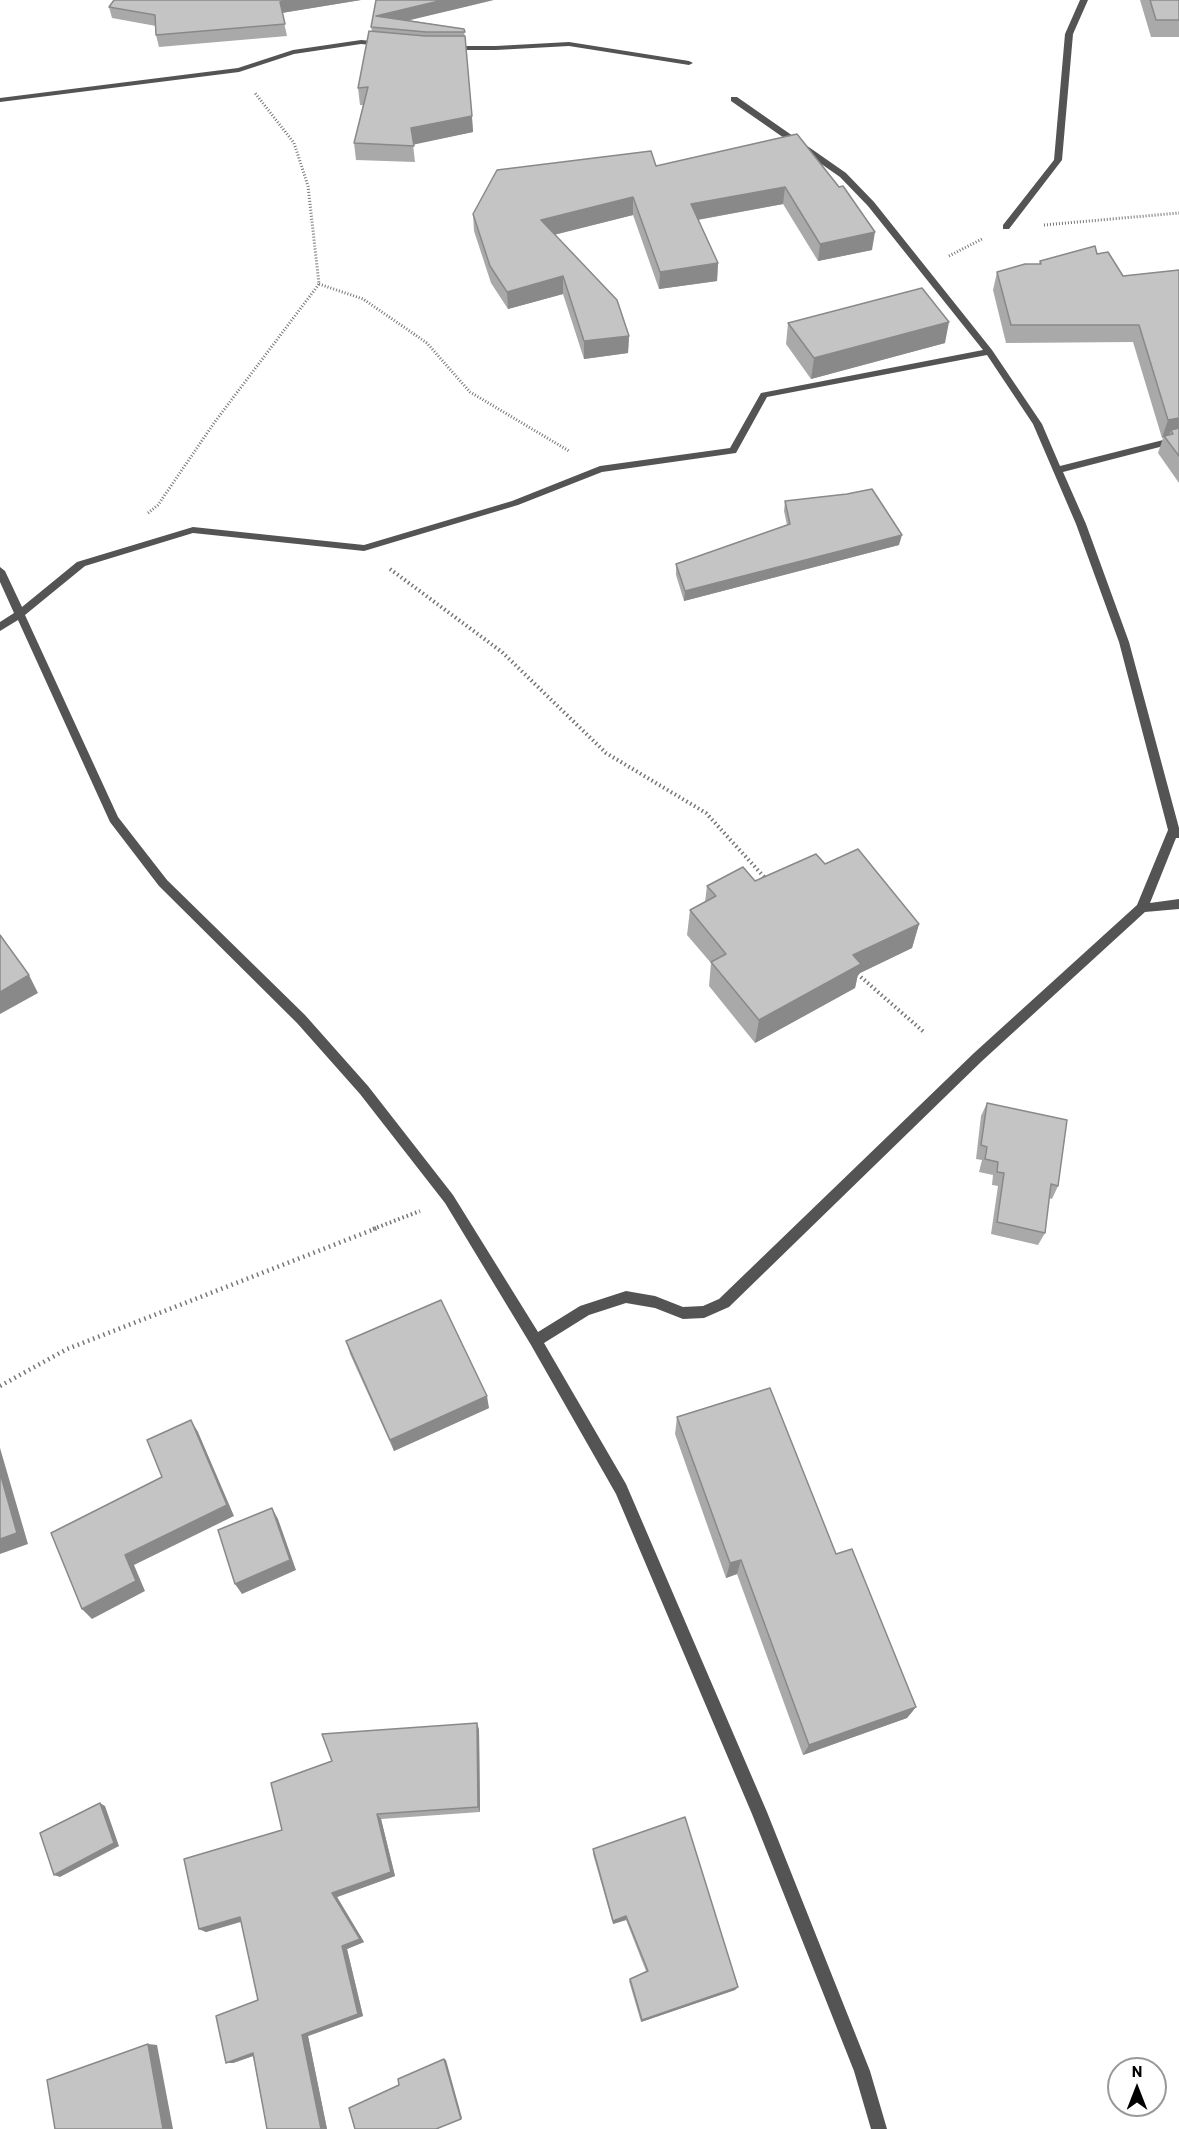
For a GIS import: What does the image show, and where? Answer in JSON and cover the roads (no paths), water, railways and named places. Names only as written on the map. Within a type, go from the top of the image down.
[{"type":"street","points":[[1006,227],[1058,160],[1069,34],[1084,0]]},
{"type":"street","points":[[0,100],[239,70],[293,52],[361,42],[394,45]]},
{"type":"street","points":[[439,48],[569,44],[689,63]]},
{"type":"street","points":[[536,1341],[585,1310],[626,1297],[655,1302],[683,1313],[705,1312],[724,1303],[978,1057],[1142,909],[1176,832],[1124,642],[1081,524],[1037,424],[988,352],[871,204],[843,175],[734,99]]},
{"type":"street","points":[[0,627],[20,614],[81,564],[193,530],[364,548],[515,503],[600,469],[733,451],[764,394],[988,352]]},
{"type":"street","points":[[1057,470],[1179,439]]},
{"type":"street","points":[[0,571],[114,819],[164,883],[302,1019],[364,1090],[449,1200],[536,1341],[621,1489],[759,1812],[862,2071],[879,2129]]},
{"type":"street","points":[[1142,909],[1179,904]]}]
